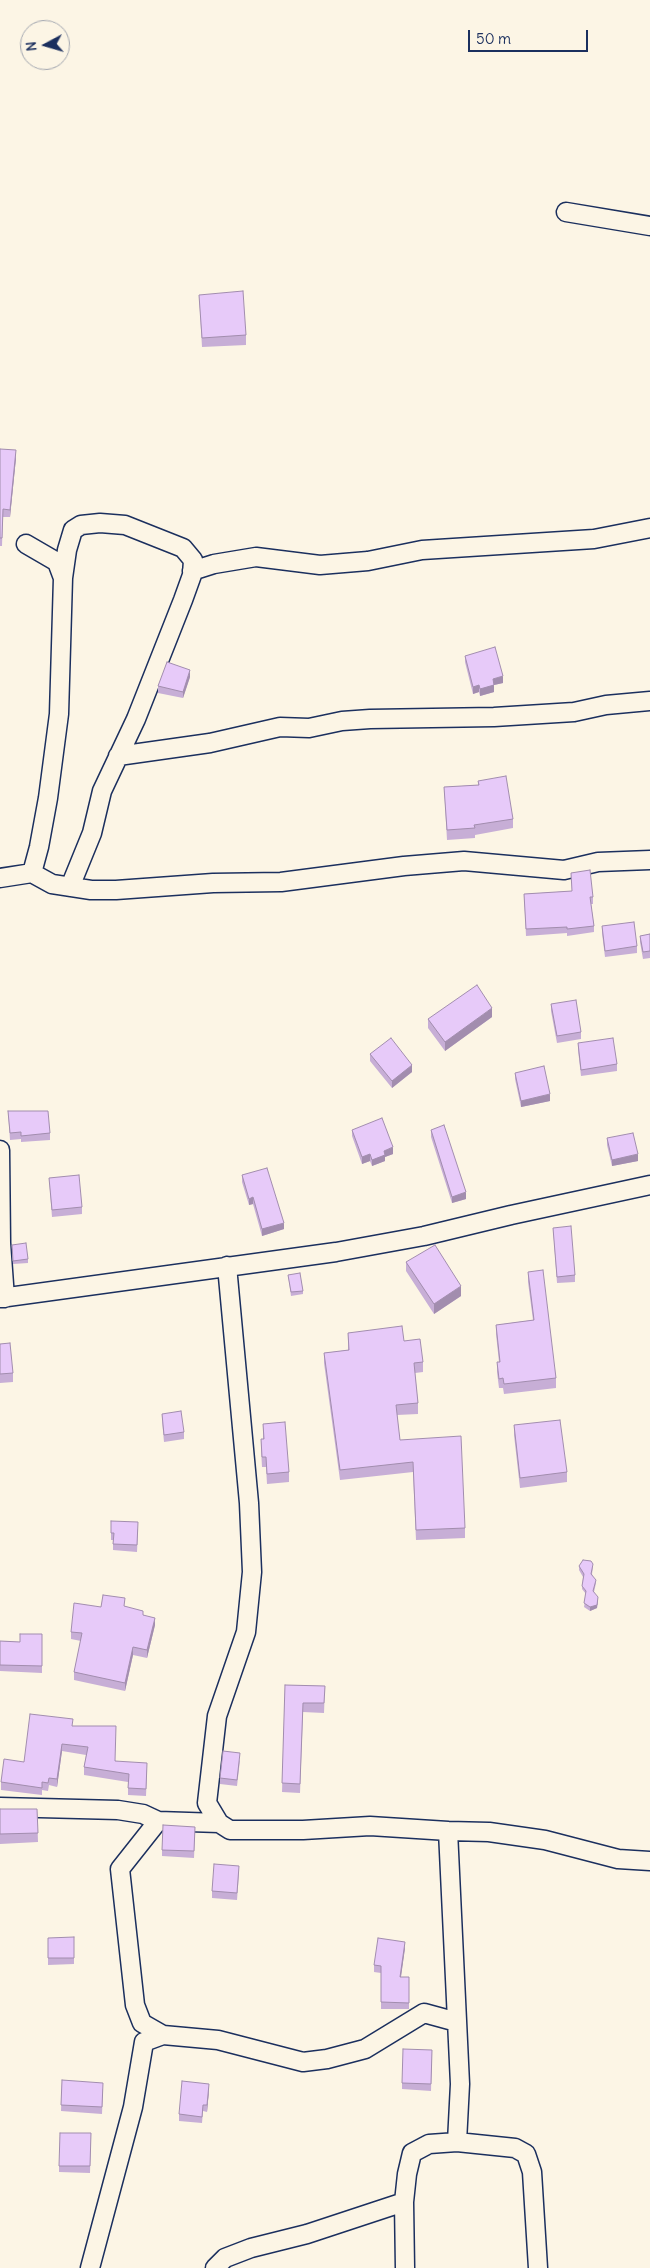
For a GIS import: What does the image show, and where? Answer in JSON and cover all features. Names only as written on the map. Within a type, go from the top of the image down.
[{"type":"street","points":[[566,212],[650,226]]},
{"type":"street","points":[[32,873],[40,847],[59,714],[63,578],[67,550],[73,530],[81,525],[100,523],[125,525],[183,548],[193,560],[192,571],[183,600],[149,688],[102,791],[92,833],[70,886]]},
{"type":"street","points":[[192,571],[214,564],[256,558],[320,565],[368,561],[422,550],[594,539],[650,528]]},
{"type":"street","points":[[26,544],[57,562],[63,578]]},
{"type":"street","points":[[118,756],[210,743],[280,727],[309,728],[342,721],[370,719],[494,717],[574,712],[606,705],[650,701]]},
{"type":"street","points":[[0,878],[32,873],[52,884],[91,890],[116,890],[203,884],[281,882],[404,866],[464,861],[564,870],[598,862],[650,860]]},
{"type":"street","points":[[0,1150],[2,1298],[336,1252],[424,1236],[650,1185]]},
{"type":"street","points":[[227,1266],[249,1502],[252,1572],[246,1632],[217,1716],[207,1803],[219,1823],[230,1830],[303,1830],[370,1826],[489,1832],[545,1840],[618,1858],[650,1861]]},
{"type":"street","points":[[0,1807],[118,1810],[143,1814],[158,1821],[219,1823]]},
{"type":"street","points":[[158,1821],[120,1868],[135,2005],[142,2024],[164,2035],[218,2040],[303,2062],[327,2060],[366,2049],[424,2013],[457,2022]]},
{"type":"street","points":[[448,1831],[460,2084],[457,2142]]},
{"type":"street","points":[[90,2268],[133,2107],[144,2042],[164,2035]]},
{"type":"street","points":[[404,2268],[404,2202],[407,2174],[412,2153],[429,2144],[457,2142],[515,2148],[526,2154],[532,2172],[538,2268]]},
{"type":"street","points":[[215,2268],[225,2258],[251,2248],[307,2234],[404,2202]]},
{"type":"building","points":[[243,291],[246,335],[202,338],[199,295]]},
{"type":"building","points":[[0,449],[16,450],[10,510],[3,509],[2,538],[0,538]]},
{"type":"building","points":[[495,647],[503,676],[493,679],[494,685],[480,689],[479,685],[473,687],[465,656]]},
{"type":"building","points":[[167,662],[190,670],[183,692],[158,686]]},
{"type":"building","points":[[506,776],[513,819],[474,825],[475,828],[447,830],[444,787],[479,785],[478,781]]},
{"type":"building","points":[[590,870],[593,897],[590,897],[594,926],[567,929],[567,927],[526,929],[524,894],[572,891],[571,873]]},
{"type":"building","points":[[634,922],[637,946],[605,951],[602,926]]},
{"type":"building","points":[[650,934],[650,951],[643,952],[640,936]]},
{"type":"building","points":[[477,985],[492,1008],[445,1042],[428,1019]]},
{"type":"building","points":[[576,1000],[581,1032],[557,1036],[551,1004]]},
{"type":"building","points":[[391,1038],[412,1065],[392,1081],[370,1054]]},
{"type":"building","points":[[613,1038],[617,1064],[581,1070],[578,1043]]},
{"type":"building","points":[[544,1066],[550,1094],[521,1101],[515,1073]]},
{"type":"building","points":[[8,1111],[48,1111],[50,1133],[21,1136],[21,1132],[10,1133]]},
{"type":"building","points":[[382,1118],[393,1147],[384,1151],[385,1155],[372,1160],[370,1154],[362,1157],[352,1130]]},
{"type":"building","points":[[444,1125],[466,1192],[452,1197],[431,1130]]},
{"type":"building","points":[[633,1133],[638,1154],[612,1160],[607,1138]]},
{"type":"building","points":[[267,1168],[284,1223],[262,1229],[253,1197],[249,1199],[242,1175]]},
{"type":"building","points":[[79,1175],[82,1207],[52,1210],[49,1178]]},
{"type":"building","points":[[571,1226],[575,1275],[557,1277],[553,1228]]},
{"type":"building","points":[[26,1243],[28,1259],[13,1261],[12,1245]]},
{"type":"building","points":[[435,1245],[461,1286],[434,1304],[406,1262]]},
{"type":"building","points":[[543,1270],[556,1378],[504,1384],[503,1378],[499,1379],[497,1362],[500,1362],[496,1325],[534,1320],[528,1272]]},
{"type":"building","points":[[300,1273],[303,1291],[291,1292],[288,1275]]},
{"type":"building","points":[[402,1326],[404,1341],[420,1339],[423,1362],[414,1363],[418,1403],[396,1405],[400,1440],[461,1436],[465,1528],[416,1530],[413,1462],[340,1470],[324,1353],[349,1350],[348,1333]]},
{"type":"building","points":[[10,1343],[13,1373],[0,1374],[0,1344]]},
{"type":"building","points":[[181,1411],[184,1432],[164,1435],[162,1414]]},
{"type":"building","points":[[560,1420],[567,1472],[520,1478],[514,1425]]},
{"type":"building","points":[[285,1422],[289,1472],[267,1474],[266,1457],[262,1457],[261,1439],[264,1439],[263,1424]]},
{"type":"building","points":[[111,1521],[138,1522],[137,1545],[113,1544],[114,1533],[111,1533]]},
{"type":"building","points":[[583,1560],[591,1561],[593,1564],[591,1574],[596,1580],[593,1591],[598,1597],[597,1605],[590,1607],[584,1603],[586,1591],[582,1586],[584,1574],[579,1566]]},
{"type":"building","points":[[103,1595],[125,1598],[124,1606],[143,1611],[143,1615],[155,1618],[147,1650],[133,1647],[125,1683],[74,1672],[82,1633],[71,1632],[74,1603],[101,1607]]},
{"type":"building","points":[[20,1634],[42,1634],[42,1666],[0,1665],[0,1641],[20,1642]]},
{"type":"building","points":[[285,1685],[325,1686],[324,1703],[303,1703],[300,1784],[282,1783]]},
{"type":"building","points":[[30,1714],[73,1719],[72,1726],[116,1726],[115,1761],[147,1763],[146,1789],[128,1788],[129,1774],[84,1767],[88,1747],[62,1744],[57,1779],[49,1778],[48,1783],[42,1782],[42,1788],[1,1782],[4,1759],[24,1762]]},
{"type":"building","points":[[223,1751],[240,1753],[237,1780],[220,1778]]},
{"type":"building","points":[[0,1809],[37,1809],[38,1833],[0,1834]]},
{"type":"building","points":[[163,1825],[195,1827],[194,1851],[162,1850]]},
{"type":"building","points":[[214,1864],[239,1866],[237,1893],[212,1891]]},
{"type":"building","points":[[74,1937],[74,1958],[48,1958],[48,1938]]},
{"type":"building","points":[[378,1938],[405,1942],[400,1977],[409,1977],[409,2003],[381,2002],[381,1966],[374,1965]]},
{"type":"building","points":[[403,2049],[432,2050],[431,2084],[402,2083]]},
{"type":"building","points":[[62,2080],[103,2083],[102,2107],[61,2105]]},
{"type":"building","points":[[182,2081],[209,2084],[207,2105],[203,2105],[202,2117],[179,2114]]},
{"type":"building","points":[[60,2133],[91,2133],[90,2166],[59,2166]]}]
